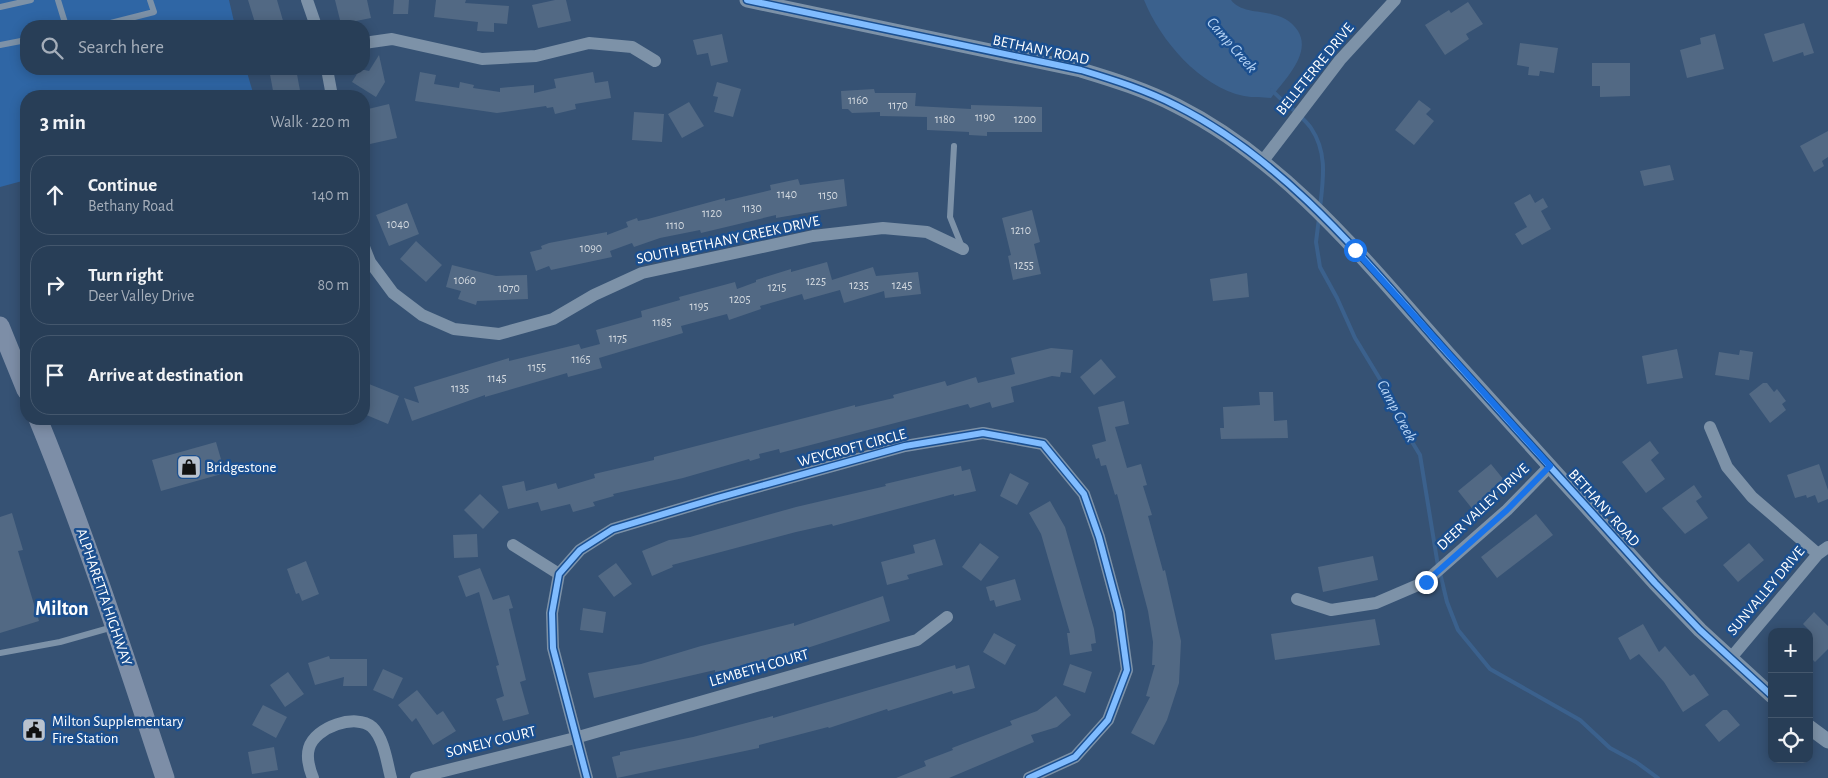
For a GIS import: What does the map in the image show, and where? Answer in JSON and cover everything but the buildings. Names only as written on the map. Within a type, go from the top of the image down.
[{"type":"main road","points":[[0,326],[8,351],[20,377]]},
{"type":"main road","name":"ALPHARETTA HIGHWAY","points":[[41,425],[60,471],[115,627],[165,778]]},
{"type":"street","points":[[307,0],[314,20]]},
{"type":"street","name":"BETHANY ROAD","points":[[747,0],[1081,70],[1125,84],[1178,106],[1230,138],[1298,192],[1355,250],[1655,583],[1730,658],[1768,692]]},
{"type":"street","name":"BELLETERRE DRIVE","points":[[1262,162],[1340,60],[1395,0]]},
{"type":"street","points":[[370,42],[392,39],[482,58],[536,56],[589,43],[632,47],[655,61]]},
{"type":"street","points":[[328,75],[331,90]]},
{"type":"street","name":"SOUTH BETHANY CREEK DRIVE","points":[[370,262],[393,293],[422,315],[454,330],[499,334],[553,320],[594,295],[642,273],[813,236],[883,228],[928,232],[962,249]]},
{"type":"street","points":[[1710,427],[1727,467],[1752,497],[1823,550]]},
{"type":"street","name":"WEYCROFT CIRCLE","points":[[559,574],[580,550],[612,529],[905,446],[983,433],[1044,444],[1084,494],[1099,537],[1119,612],[1127,670],[1108,720],[1075,758],[1030,778]]},
{"type":"street","name":"DEER VALLEY DRIVE","points":[[1297,599],[1331,610],[1376,603],[1426,582],[1507,510],[1550,466]]},
{"type":"street","points":[[513,545],[559,574],[552,613],[552,648],[586,778]]},
{"type":"street","name":"SUNVALLEY DRIVE","points":[[1730,658],[1823,550]]},
{"type":"street","name":"LEMBETH COURT","points":[[575,738],[917,640],[947,617]]},
{"type":"street","points":[[313,778],[308,765],[309,746],[319,734],[336,724],[356,721],[371,726],[378,735],[391,778]]},
{"type":"street","points":[[1813,730],[1828,741]]},
{"type":"street","name":"SONELY COURT","points":[[416,778],[575,738]]},
{"type":"lane","points":[[0,7],[31,0]]},
{"type":"lane","points":[[58,0],[64,20]]},
{"type":"lane","points":[[123,20],[154,12],[150,0]]},
{"type":"lane","points":[[0,45],[20,41]]},
{"type":"lane","points":[[954,146],[950,217],[962,249]]},
{"type":"lane","points":[[0,653],[60,642],[115,627]]},
{"type":"shaded area","points":[[0,0],[229,0],[234,20],[20,20],[20,75],[248,75],[252,90],[20,90],[20,182],[0,187]]},
{"type":"water","points":[[1144,0],[1231,0],[1237,6],[1245,9],[1282,17],[1298,31],[1302,49],[1299,58],[1289,75],[1271,98],[1247,97],[1228,91],[1212,83],[1197,72],[1171,46],[1160,31]]},
{"type":"waterway","name":"Camp Creek","points":[[1272,90],[1307,123],[1316,137],[1320,147],[1323,167],[1320,208]]},
{"type":"waterway","name":"Camp Creek","points":[[1319,218],[1316,242],[1320,267],[1337,298],[1355,338],[1389,394],[1403,427],[1420,455],[1438,566]]},
{"type":"waterway","name":"Camp Creek","points":[[1440,573],[1447,602],[1458,630],[1490,669],[1580,720],[1610,748],[1636,762],[1658,778]]},
{"type":"cycle path","points":[[747,0],[1081,70],[1154,95],[1217,129],[1291,185],[1324,217],[1357,251],[1655,583],[1700,630],[1768,692]]},
{"type":"cycle path","points":[[587,778],[553,648],[552,613],[559,574],[580,550],[613,529],[717,498],[905,446],[983,433],[1043,444],[1084,494],[1099,537],[1119,612],[1127,670],[1108,720],[1075,757],[1029,778]]},
{"type":"place","name":"Bridgestone","points":[[189,467]]},
{"type":"place","name":"Milton Supplementary Fire Station","points":[[34,730]]},
{"type":"district","name":"Milton","points":[[62,609]]},
{"type":"route","points":[[1355,250],[1550,466],[1507,510],[1426,582]]}]
